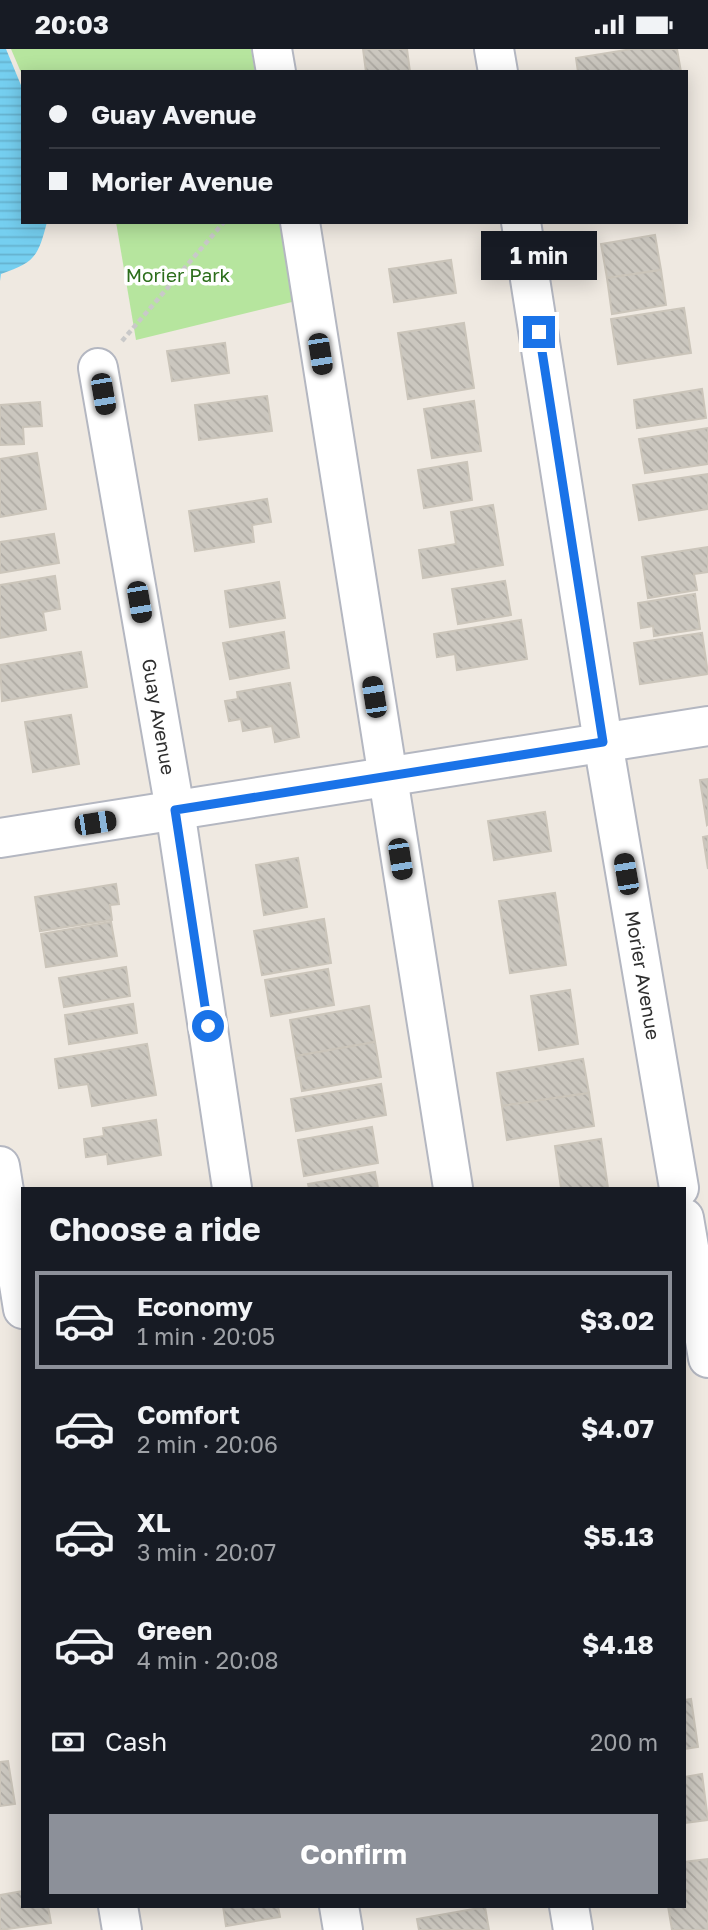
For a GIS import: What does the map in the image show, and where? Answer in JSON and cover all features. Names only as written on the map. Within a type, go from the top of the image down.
[{"type":"street","points":[[272,49],[276,70]]},
{"type":"street","points":[[494,49],[498,70]]},
{"type":"street","points":[[300,224],[453,1187]]},
{"type":"street","name":"Morier Avenue","points":[[521,224],[603,742],[679,1187]]},
{"type":"street","name":"Guay Avenue","points":[[99,368],[175,810],[232,1187]]},
{"type":"street","points":[[0,838],[708,726]]},
{"type":"street","points":[[0,1166],[21,1296]]},
{"type":"street","points":[[686,1230],[708,1358]]},
{"type":"street","points":[[118,1908],[122,1930]]},
{"type":"street","points":[[339,1908],[343,1930]]},
{"type":"street","points":[[569,1908],[573,1930]]},
{"type":"path","points":[[99,368],[222,224]]},
{"type":"green space","points":[[11,49],[251,49],[255,70],[21,70],[21,72]]},
{"type":"green space","name":"Morier Park","points":[[116,224],[282,224],[296,301],[136,340]]},
{"type":"water","points":[[0,49],[6,49],[21,85],[21,224],[46,224],[41,243],[33,257],[21,266],[1,274],[0,281]]},
{"type":"building","points":[[363,49],[407,49],[410,70],[366,70]]},
{"type":"building","points":[[632,49],[677,49],[681,70],[578,70],[576,58]]},
{"type":"building","points":[[655,235],[661,270],[607,278],[601,244]]},
{"type":"building","points":[[451,260],[456,293],[394,302],[389,269]]},
{"type":"building","points":[[661,270],[666,305],[612,314],[607,278]]},
{"type":"building","points":[[684,308],[691,353],[618,364],[611,319]]},
{"type":"building","points":[[464,323],[474,388],[408,399],[398,333]]},
{"type":"building","points":[[225,343],[229,373],[172,381],[167,351]]},
{"type":"building","points":[[702,389],[706,418],[637,428],[634,400]]},
{"type":"building","points":[[267,396],[272,431],[199,440],[195,405]]},
{"type":"building","points":[[474,401],[481,451],[432,458],[424,409]]},
{"type":"building","points":[[40,402],[42,426],[23,427],[24,444],[0,445],[0,405]]},
{"type":"building","points":[[708,428],[708,464],[645,473],[639,439]]},
{"type":"building","points":[[37,453],[46,509],[0,517],[0,459]]},
{"type":"building","points":[[467,462],[472,500],[424,508],[418,470]]},
{"type":"building","points":[[708,474],[708,509],[639,520],[633,485]]},
{"type":"building","points":[[267,499],[271,522],[252,525],[254,542],[195,551],[189,511]]},
{"type":"building","points":[[493,505],[503,565],[423,578],[419,550],[456,544],[451,512]]},
{"type":"building","points":[[54,534],[59,563],[0,573],[0,542]]},
{"type":"building","points":[[708,547],[708,572],[694,574],[697,590],[648,598],[642,557]]},
{"type":"building","points":[[55,576],[60,609],[43,612],[46,630],[0,638],[0,585]]},
{"type":"building","points":[[505,581],[511,615],[458,624],[452,589]]},
{"type":"building","points":[[279,582],[285,618],[230,627],[225,591]]},
{"type":"building","points":[[695,594],[700,629],[654,636],[653,626],[641,628],[638,603]]},
{"type":"building","points":[[521,620],[527,659],[457,670],[455,654],[437,657],[434,634]]},
{"type":"building","points":[[284,632],[289,668],[230,679],[223,643]]},
{"type":"building","points":[[702,633],[708,674],[640,684],[634,643]]},
{"type":"building","points":[[81,652],[87,687],[2,701],[0,665]]},
{"type":"building","points":[[290,683],[299,737],[275,742],[272,726],[243,731],[241,719],[229,721],[225,701],[238,699],[237,692]]},
{"type":"building","points":[[71,715],[79,764],[33,772],[25,722]]},
{"type":"building","points":[[708,779],[708,824],[707,825],[700,780]]},
{"type":"building","points":[[545,812],[551,851],[494,860],[488,821]]},
{"type":"building","points":[[708,836],[708,869],[703,837]]},
{"type":"building","points":[[298,858],[307,907],[264,915],[256,865]]},
{"type":"building","points":[[116,884],[119,904],[110,905],[112,920],[40,931],[35,897]]},
{"type":"building","points":[[555,893],[566,965],[510,973],[499,901]]},
{"type":"building","points":[[324,919],[331,963],[262,975],[254,931]]},
{"type":"building","points":[[111,922],[117,956],[46,967],[41,934]]},
{"type":"building","points":[[126,967],[130,996],[64,1007],[59,978]]},
{"type":"building","points":[[328,969],[334,1005],[271,1016],[265,980]]},
{"type":"building","points":[[570,990],[578,1044],[539,1050],[531,996]]},
{"type":"building","points":[[133,1004],[137,1033],[69,1044],[65,1015]]},
{"type":"building","points":[[369,1006],[375,1042],[296,1056],[290,1020]]},
{"type":"building","points":[[375,1042],[381,1077],[302,1091],[296,1056]]},
{"type":"building","points":[[147,1044],[156,1095],[92,1106],[88,1084],[59,1088],[55,1059]]},
{"type":"building","points":[[583,1059],[589,1093],[502,1106],[497,1073]]},
{"type":"building","points":[[381,1084],[386,1115],[296,1131],[291,1099]]},
{"type":"building","points":[[589,1093],[594,1126],[507,1140],[502,1106]]},
{"type":"building","points":[[156,1120],[161,1155],[108,1164],[107,1154],[86,1157],[84,1139],[104,1136],[103,1128]]},
{"type":"building","points":[[372,1127],[378,1163],[304,1176],[298,1140]]},
{"type":"building","points":[[601,1139],[608,1187],[561,1187],[555,1146]]},
{"type":"building","points":[[375,1172],[378,1187],[309,1187],[308,1184]]},
{"type":"building","points":[[691,1699],[698,1747],[686,1749],[686,1700]]},
{"type":"building","points":[[8,1761],[15,1804],[0,1806],[0,1762]]},
{"type":"building","points":[[702,1774],[708,1820],[686,1823],[686,1777]]},
{"type":"building","points":[[708,1859],[708,1930],[672,1930],[668,1908],[686,1908],[686,1862]]},
{"type":"building","points":[[21,1891],[21,1908],[48,1908],[51,1923],[0,1930],[0,1895]]},
{"type":"building","points":[[223,1908],[278,1908],[280,1917],[226,1926]]},
{"type":"building","points":[[485,1908],[489,1930],[419,1930],[417,1919]]},
{"type":"route","points":[[208,1026],[175,810],[603,742],[539,332]]}]
